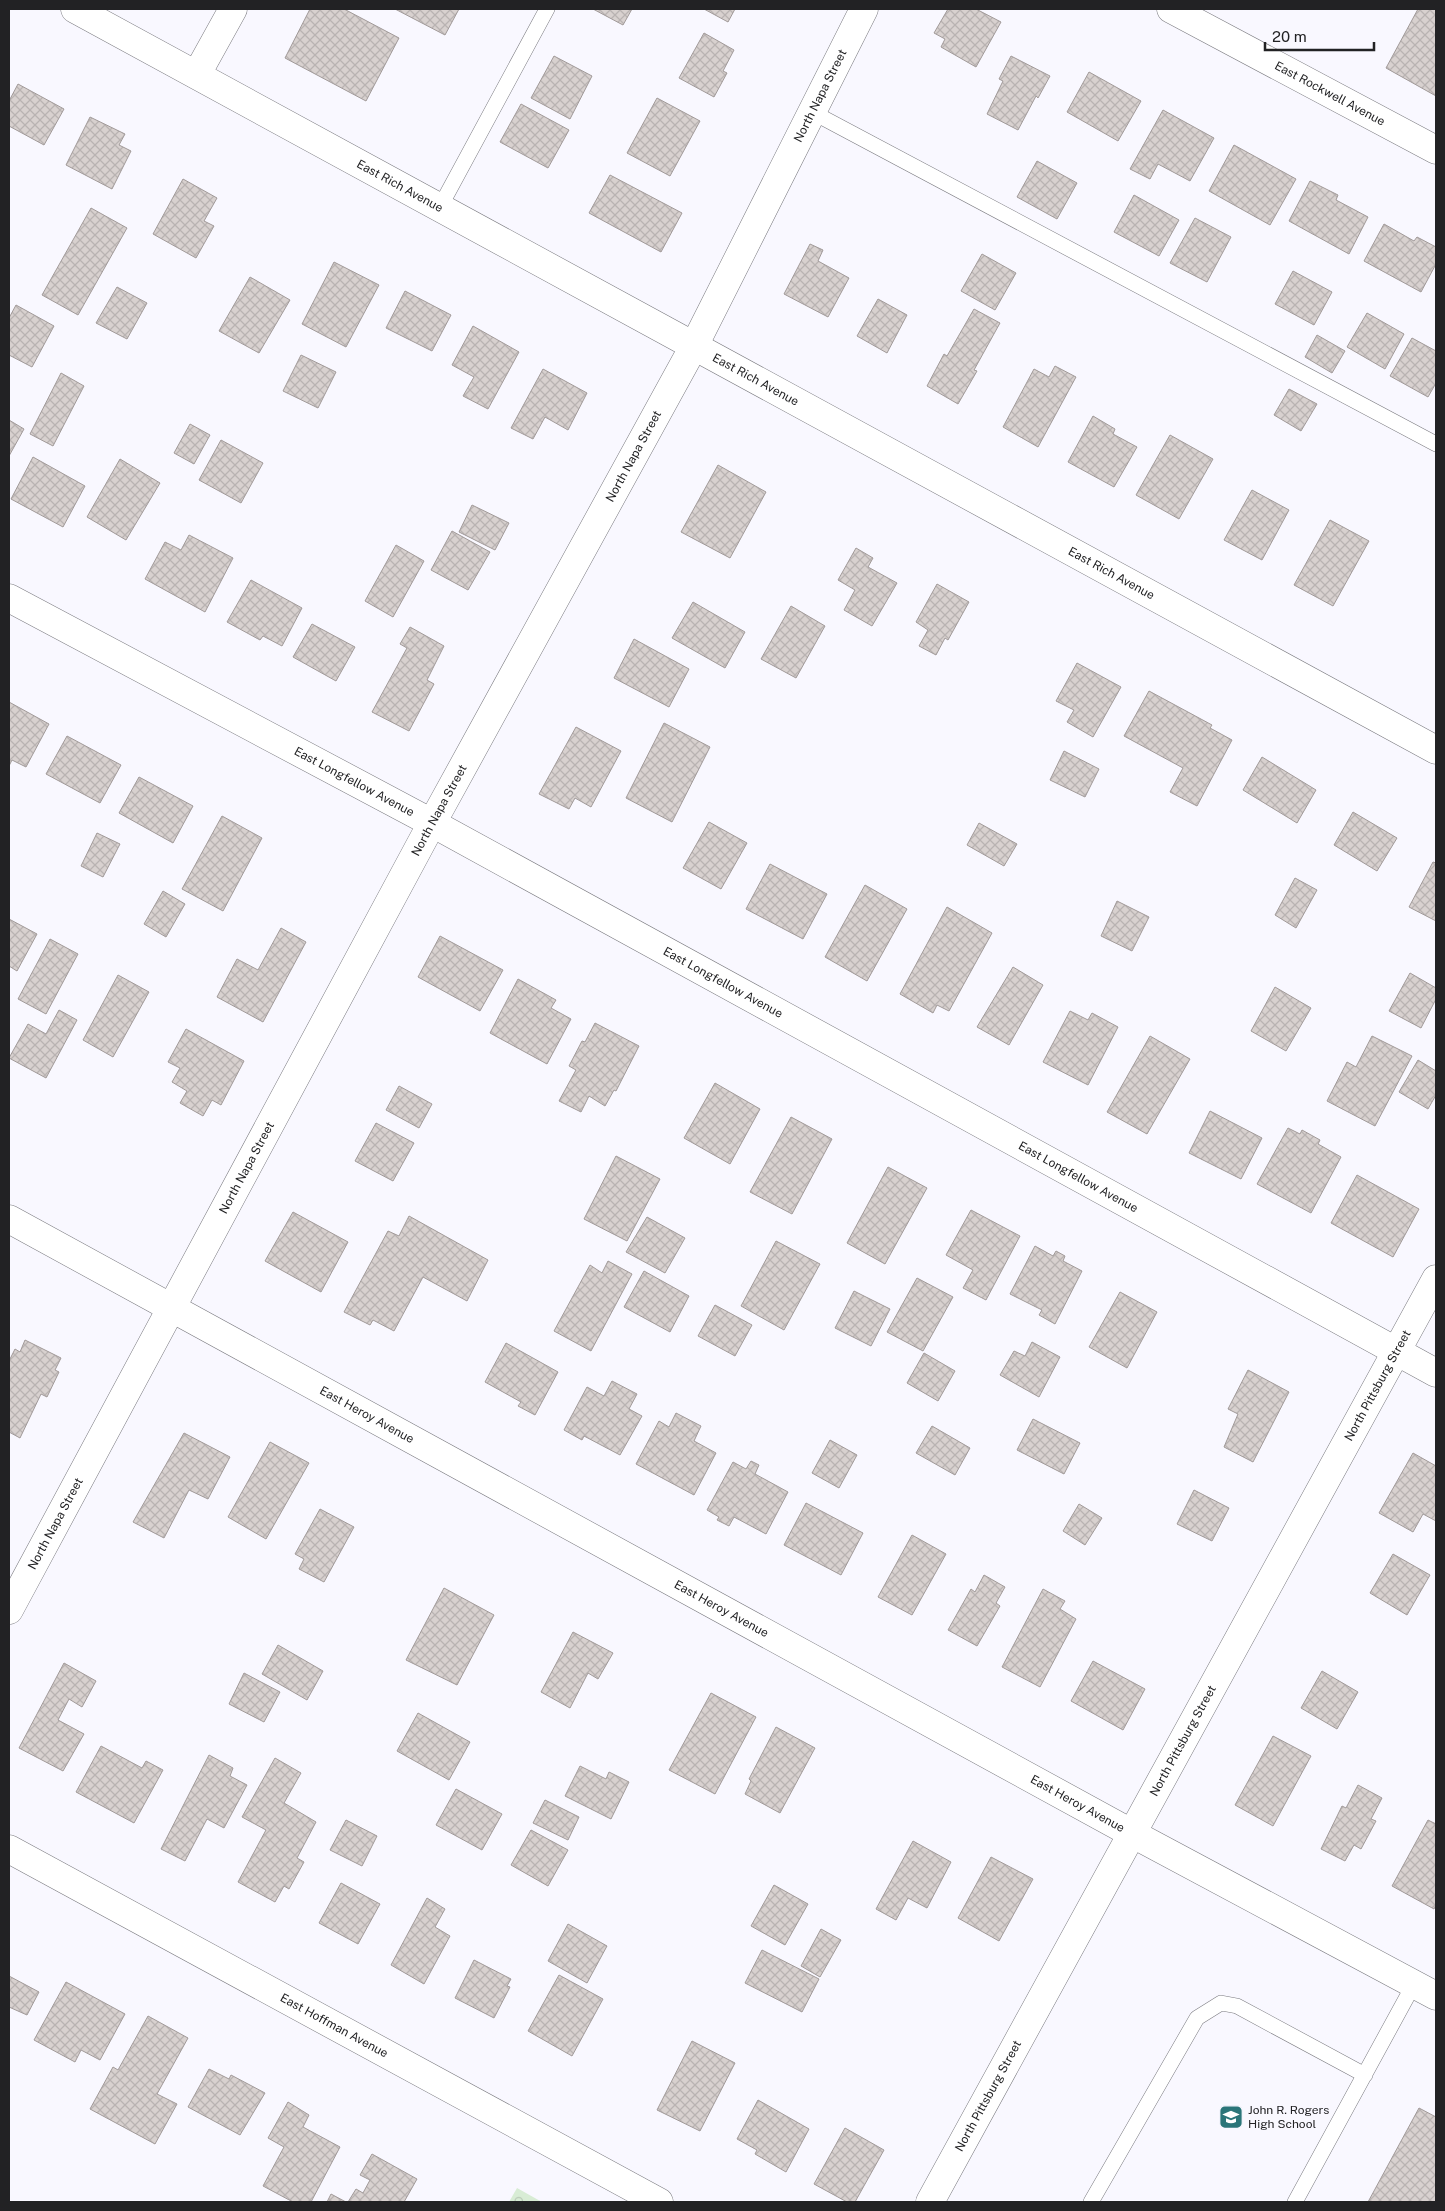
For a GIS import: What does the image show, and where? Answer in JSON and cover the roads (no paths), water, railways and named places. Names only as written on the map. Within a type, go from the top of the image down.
[{"type":"street","name":"East Rich Avenue","points":[[76,9],[1436,750]]},
{"type":"street","points":[[197,74],[233,9]]},
{"type":"street","name":"North Napa Street","points":[[9,1610],[432,823],[694,346],[864,9]]},
{"type":"street","name":"East Rockwell Avenue","points":[[1171,9],[1436,150]]},
{"type":"street","name":"East Longfellow Avenue","points":[[9,598],[432,823],[1436,1372]]},
{"type":"street","name":"East Heroy Avenue","points":[[9,1219],[1133,1834],[1425,1990]]},
{"type":"street","name":"North Pittsburg Street","points":[[930,2202],[1436,1279]]},
{"type":"street","name":"East Hoffman Avenue","points":[[9,1849],[659,2202]]},
{"type":"lane","points":[[440,207],[547,9]]},
{"type":"lane","points":[[812,112],[1436,444]]},
{"type":"lane","points":[[1294,2202],[1365,2074],[1425,1990]]},
{"type":"lane","points":[[1091,2202],[1197,2018],[1221,2003],[1237,2006],[1365,2074]]},
{"type":"place","name":"John R. Rogers High School","points":[[1231,2117]]}]
